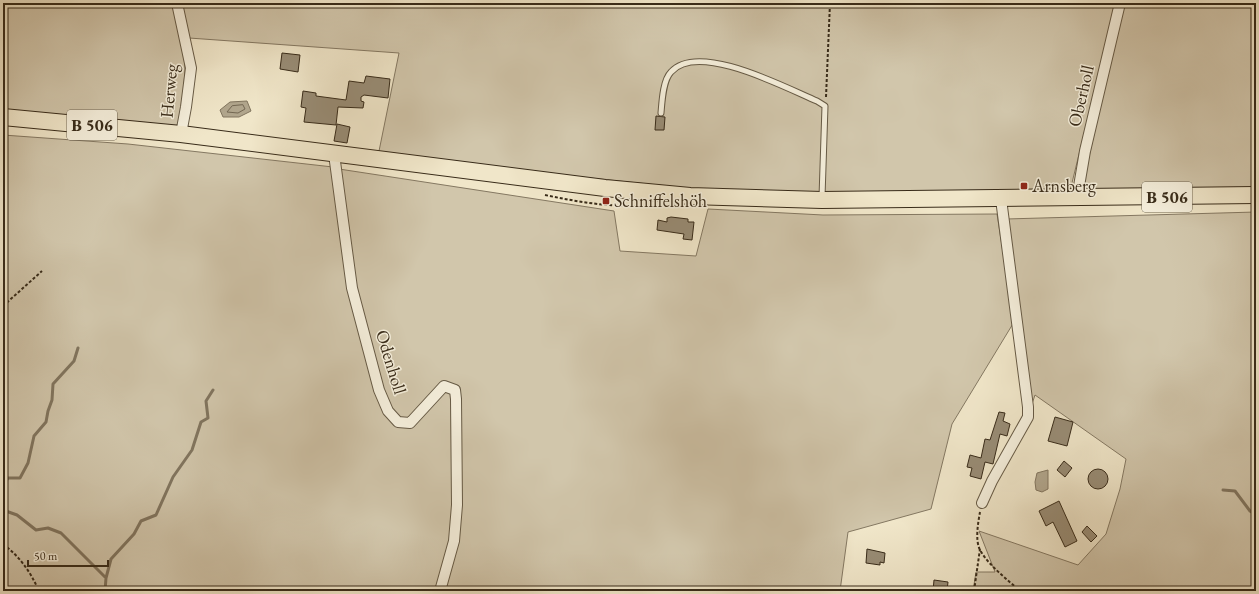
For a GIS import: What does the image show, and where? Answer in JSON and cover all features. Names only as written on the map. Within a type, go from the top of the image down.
[{"type":"main road","name":"B 506","points":[[3,118],[181,134],[605,188],[690,196],[822,200],[1256,195]]},
{"type":"street","name":"Herweg","points":[[177,3],[191,68],[181,134]]},
{"type":"street","name":"Oberholl","points":[[1077,198],[1085,151],[1120,3]]},
{"type":"street","name":"Odenholl","points":[[334,154],[352,288],[379,390],[388,411],[398,422],[410,423],[444,386],[454,390],[456,399],[457,505],[454,541],[440,591]]},
{"type":"street","points":[[982,503],[992,481],[1028,417],[1028,407],[1001,199]]},
{"type":"lane","points":[[661,113],[662,96],[671,70],[677,66],[703,62],[736,66],[825,106],[822,200]]},
{"type":"path","points":[[825,106],[830,3]]},
{"type":"path","points":[[3,306],[42,271]]},
{"type":"path","points":[[974,591],[980,549],[978,529],[982,503]]},
{"type":"path","points":[[3,544],[19,556],[32,576],[39,591]]},
{"type":"path","points":[[980,549],[992,564],[1020,591]]},
{"type":"shaded area","points":[[3,3],[174,3],[183,39],[185,70],[181,128],[3,112]]},
{"type":"shaded area","points":[[181,3],[1116,3],[1070,191],[817,197],[696,189],[378,156],[399,53],[189,38]]},
{"type":"shaded area","points":[[1123,3],[1256,3],[1256,192],[1086,190],[1083,184]]},
{"type":"shaded area","points":[[3,135],[128,144],[333,167],[354,288],[339,169],[614,211],[620,251],[696,256],[708,209],[823,215],[997,214],[1014,322],[952,424],[931,509],[848,532],[840,591],[3,591]]},
{"type":"shaded area","points":[[1256,212],[1256,591],[973,591],[976,572],[995,572],[979,531],[1078,565],[1106,534],[1120,489],[1126,459],[1035,395],[1031,407],[1006,219]]},
{"type":"water","points":[[247,101],[251,111],[239,117],[223,117],[220,110],[230,102]]},
{"type":"water","points":[[1048,470],[1048,489],[1042,492],[1036,490],[1035,482],[1037,473]]},
{"type":"building","points":[[282,53],[300,55],[298,72],[280,69]]},
{"type":"building","points":[[366,76],[390,79],[388,98],[364,95],[361,97],[361,101],[364,102],[363,108],[338,107],[336,125],[304,122],[306,108],[301,107],[303,91],[316,93],[316,96],[346,100],[349,81],[364,83]]},
{"type":"building","points":[[656,116],[665,117],[664,130],[655,130]]},
{"type":"building","points":[[337,124],[350,127],[347,143],[334,141]]},
{"type":"building","points":[[667,218],[688,219],[688,222],[694,222],[692,240],[683,239],[684,234],[657,230],[658,220],[667,222]]},
{"type":"building","points":[[999,412],[1005,413],[1003,421],[1010,424],[1007,436],[1000,434],[993,464],[985,462],[981,479],[970,476],[972,468],[967,467],[970,455],[981,458],[985,439],[990,440]]},
{"type":"building","points":[[1055,417],[1073,422],[1067,446],[1048,441]]},
{"type":"building","points":[[1064,461],[1072,468],[1065,477],[1057,470]]},
{"type":"building","points":[[1098,469],[1105,472],[1108,479],[1105,486],[1098,489],[1091,486],[1088,479],[1091,472]]},
{"type":"building","points":[[1059,501],[1077,541],[1065,547],[1053,522],[1046,526],[1039,511]]},
{"type":"building","points":[[1087,526],[1097,536],[1091,542],[1082,532]]},
{"type":"building","points":[[867,549],[885,553],[884,563],[880,562],[880,565],[866,563]]},
{"type":"building","points":[[934,580],[948,582],[947,591],[933,591]]},
{"type":"waterway","points":[[3,486],[8,478],[20,478],[28,463],[34,436],[46,422],[52,400],[53,384],[74,361],[78,348]]},
{"type":"waterway","points":[[106,578],[111,559],[134,534],[141,521],[156,515],[173,477],[192,450],[201,422],[208,418],[206,401],[213,390]]},
{"type":"waterway","points":[[1223,490],[1235,491],[1250,511],[1256,515]]},
{"type":"waterway","points":[[3,510],[17,515],[36,530],[48,528],[61,533],[106,578],[105,591]]},
{"type":"place","name":"Arnsberg","points":[[1024,186]]},
{"type":"place","name":"Schniffelshöh","points":[[606,201]]}]
